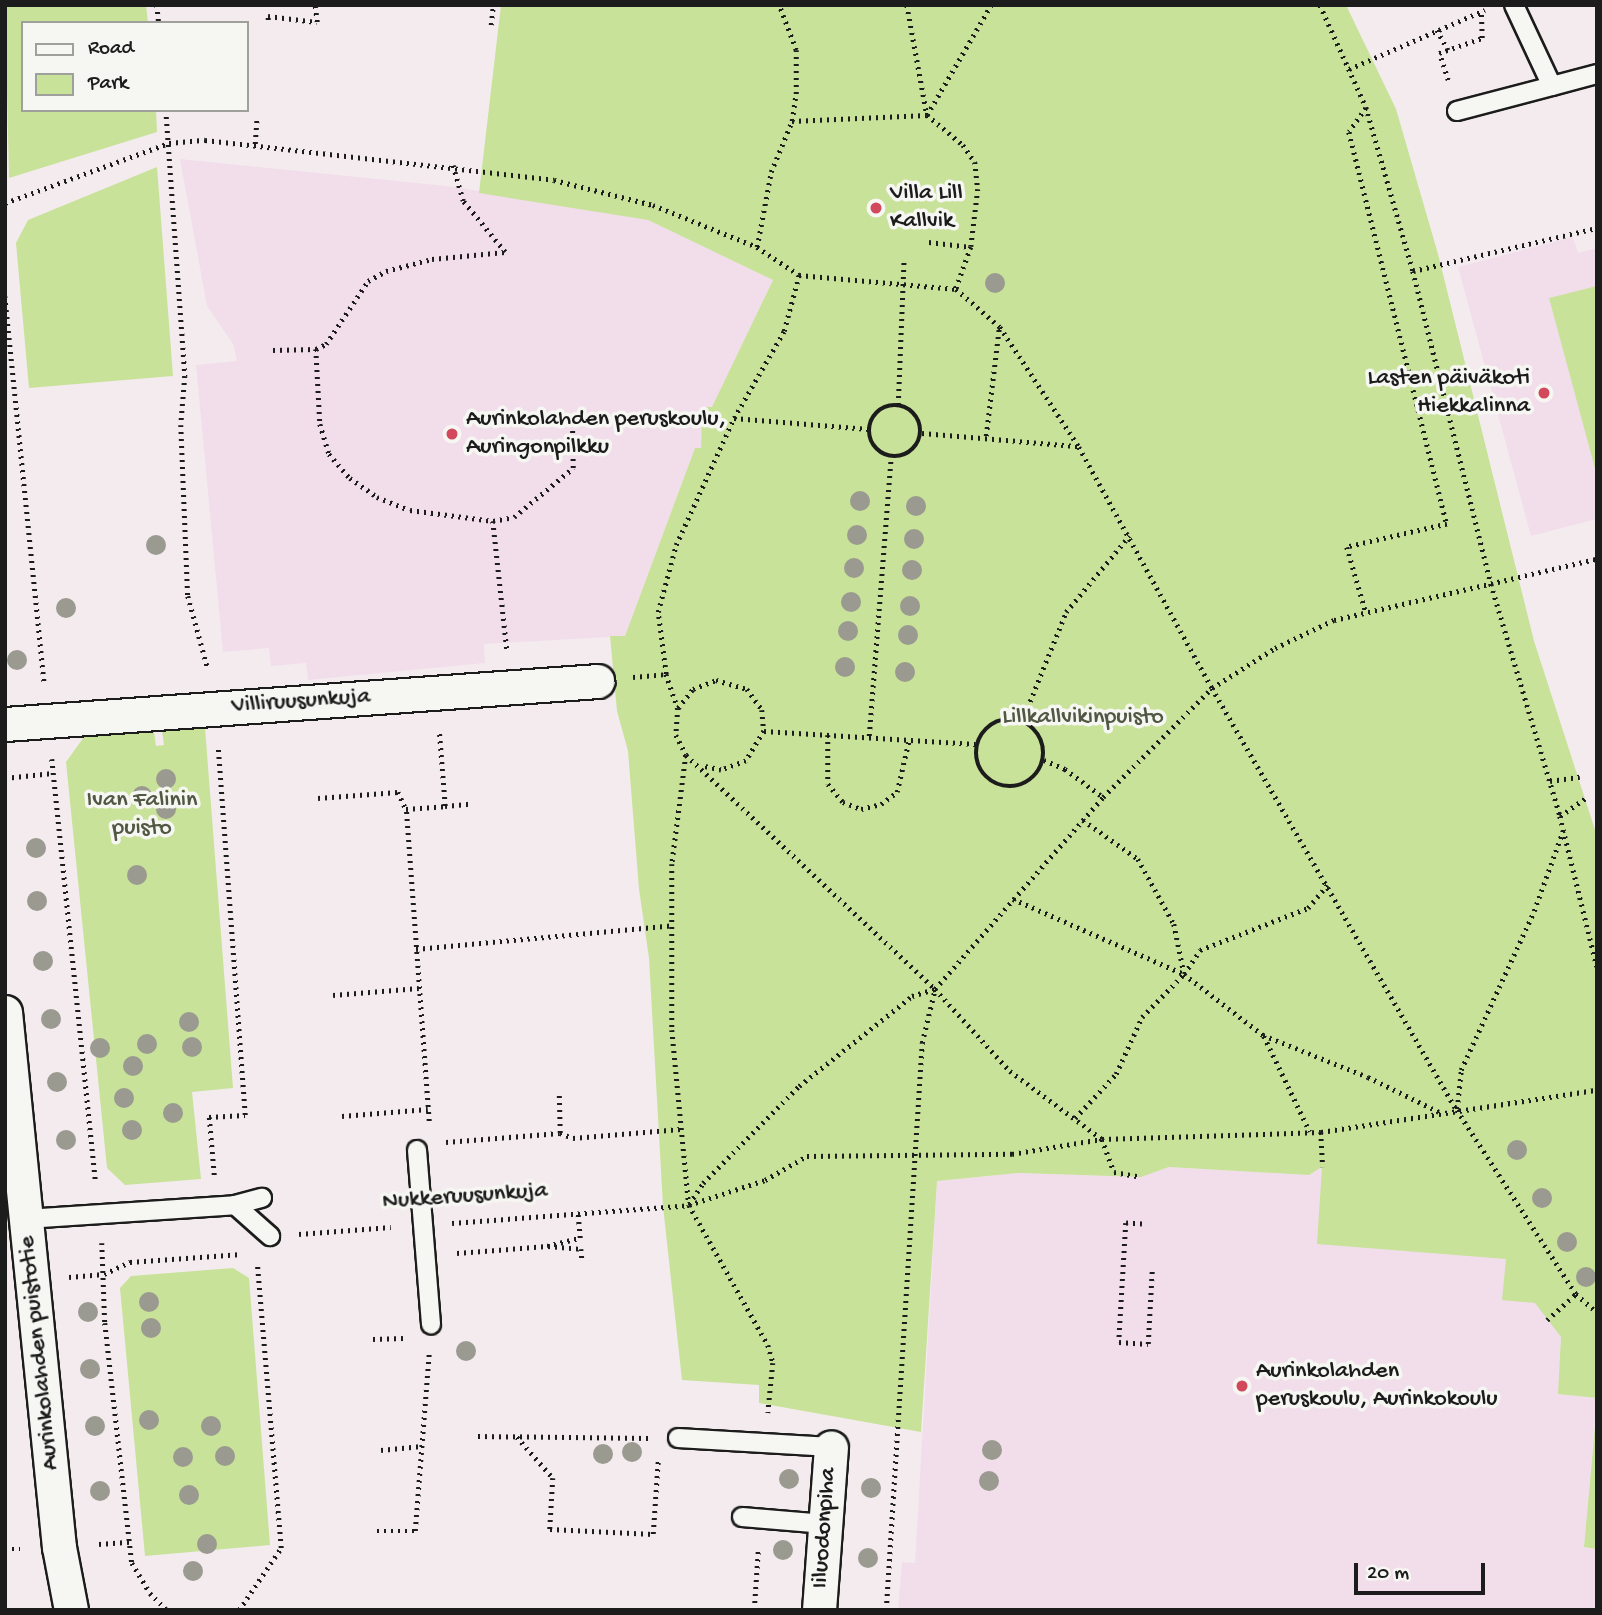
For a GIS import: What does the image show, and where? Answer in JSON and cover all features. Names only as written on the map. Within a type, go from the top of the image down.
[{"type":"street","name":"Villiruusunkuja","points":[[5,724],[597,681]]},
{"type":"street","name":"Aurinkolahden puistotie","points":[[5,1012],[19,1211],[59,1546],[71,1610]]},
{"type":"street","name":"Iiluodonpiha","points":[[819,1610],[831,1447]]},
{"type":"lane","points":[[1514,5],[1552,86]]},
{"type":"lane","points":[[1457,111],[1597,74]]},
{"type":"lane","points":[[424,1147],[422,1225],[432,1324]]},
{"type":"lane","points":[[19,1211],[235,1205],[262,1198]]},
{"type":"lane","points":[[235,1205],[270,1236]]},
{"type":"lane","points":[[678,1438],[831,1447]]},
{"type":"lane","points":[[743,1517],[825,1524]]},
{"type":"path","points":[[268,20],[268,16],[317,22],[315,5]]},
{"type":"path","points":[[491,25],[493,5]]},
{"type":"path","points":[[757,247],[771,172],[792,121],[796,50],[779,5]]},
{"type":"path","points":[[907,5],[927,115],[963,145],[975,163],[978,189],[971,247],[956,289]]},
{"type":"path","points":[[927,115],[991,5]]},
{"type":"path","points":[[1320,5],[1366,107],[1413,271],[1491,584],[1564,830],[1597,967]]},
{"type":"path","points":[[1349,69],[1496,5]]},
{"type":"path","points":[[1457,111],[1440,53],[1482,38],[1481,12]]},
{"type":"path","points":[[1437,30],[1448,50]]},
{"type":"path","points":[[1366,107],[1349,132],[1447,524],[1347,547],[1366,613]]},
{"type":"path","points":[[166,112],[185,376],[181,425],[188,596],[211,680]]},
{"type":"path","points":[[792,121],[927,115]]},
{"type":"path","points":[[255,144],[257,118]]},
{"type":"path","points":[[5,203],[169,143],[205,139],[453,165],[554,180],[653,205],[757,247],[799,275],[956,289],[1000,327],[1079,447],[1212,688],[1457,1110],[1576,1294],[1597,1312]]},
{"type":"path","points":[[273,350],[317,349],[326,344],[368,281],[386,271],[432,259],[505,252],[463,201],[453,165]]},
{"type":"path","points":[[1413,271],[1597,228]]},
{"type":"path","points":[[929,242],[971,247]]},
{"type":"path","points":[[898,405],[904,258]]},
{"type":"path","points":[[799,275],[783,331],[734,418],[676,545],[657,612],[666,674],[678,708],[676,735],[687,755],[935,989],[1010,1071],[1102,1139],[1114,1172],[1141,1177]]},
{"type":"path","points":[[5,296],[8,360],[47,691]]},
{"type":"path","points":[[986,436],[1000,327]]},
{"type":"path","points":[[317,349],[320,424],[329,454],[350,478],[377,497],[410,510],[493,521],[514,517],[573,468],[572,413]]},
{"type":"path","points":[[898,405],[913,412],[922,433],[906,454],[891,456],[877,450],[869,429],[875,414],[898,405]]},
{"type":"path","points":[[734,418],[869,429]]},
{"type":"path","points":[[922,433],[986,436],[1079,447]]},
{"type":"path","points":[[869,736],[891,456]]},
{"type":"path","points":[[493,521],[511,687]]},
{"type":"path","points":[[1022,721],[1066,612],[1129,536]]},
{"type":"path","points":[[886,1610],[913,1155],[922,1043],[935,989],[1103,797],[1212,688],[1275,648],[1334,620],[1597,559]]},
{"type":"path","points":[[597,681],[666,674]]},
{"type":"path","points":[[678,708],[703,683],[729,681],[757,700],[764,731],[757,750],[734,768],[699,765]]},
{"type":"path","points":[[437,692],[445,806]]},
{"type":"path","points":[[1022,721],[1043,741],[1044,760],[1032,780],[1011,787],[1000,785],[982,772],[976,744],[992,723],[1022,721]]},
{"type":"path","points":[[764,731],[976,744]]},
{"type":"path","points":[[828,735],[828,784],[843,802],[861,809],[881,804],[897,792],[909,740]]},
{"type":"path","points":[[215,1188],[209,1117],[245,1115],[218,742]]},
{"type":"path","points":[[687,755],[672,863],[672,1030],[689,1205],[768,1345],[773,1363],[771,1378]]},
{"type":"path","points":[[1044,760],[1065,769],[1103,797]]},
{"type":"path","points":[[5,778],[53,773],[98,1196]]},
{"type":"path","points":[[1550,781],[1580,778]]},
{"type":"path","points":[[318,798],[398,792],[406,809],[428,1109],[424,1147],[559,1133],[573,1138],[681,1129]]},
{"type":"path","points":[[1560,816],[1586,798]]},
{"type":"path","points":[[406,809],[470,804]]},
{"type":"path","points":[[1083,820],[1138,859],[1174,924],[1184,974]]},
{"type":"path","points":[[1457,1110],[1461,1070],[1534,911],[1564,830]]},
{"type":"path","points":[[1074,1118],[1116,1074],[1142,1017],[1184,974],[1200,950],[1308,908],[1327,886]]},
{"type":"path","points":[[1013,899],[1184,974],[1264,1035],[1368,1077],[1440,1112]]},
{"type":"path","points":[[416,949],[673,925]]},
{"type":"path","points":[[333,995],[419,988]]},
{"type":"path","points":[[689,1205],[703,1183],[799,1086],[912,996],[935,989]]},
{"type":"path","points":[[1264,1035],[1310,1132]]},
{"type":"path","name":"Nukkeruusunkuja","points":[[270,1236],[689,1205],[765,1180],[807,1156],[1012,1154],[1102,1139],[1321,1132],[1597,1090]]},
{"type":"path","points":[[559,1093],[559,1133]]},
{"type":"path","points":[[342,1116],[428,1109]]},
{"type":"path","points":[[1321,1132],[1323,1167]]},
{"type":"path","points":[[547,1246],[580,1238],[578,1213]]},
{"type":"path","points":[[1142,1224],[1126,1223],[1119,1342],[1148,1344],[1152,1269]]},
{"type":"path","points":[[492,1250],[547,1246],[581,1249],[582,1259]]},
{"type":"path","points":[[167,1610],[150,1593],[132,1563],[105,1323],[104,1274],[130,1262],[256,1253],[281,1548],[239,1610]]},
{"type":"path","points":[[1547,1320],[1576,1294]]},
{"type":"path","points":[[377,1531],[415,1531],[432,1324]]},
{"type":"path","points":[[478,1436],[678,1438]]},
{"type":"path","points":[[517,1437],[553,1478],[550,1529],[653,1534],[659,1438]]},
{"type":"path","points":[[381,1450],[422,1446]]},
{"type":"shaded area","name":"Aurinkolahden peruskoulu, Auringonpilkku","points":[[180,159],[456,187],[648,220],[773,280],[712,408],[702,408],[701,448],[695,448],[625,636],[484,644],[485,663],[308,680],[306,663],[271,666],[269,648],[223,652],[196,365],[237,361],[233,344],[207,306]]},
{"type":"shaded area","name":"Lasten päiväkoti Hiekkalinna","points":[[1573,237],[1578,253],[1597,248],[1597,519],[1531,536],[1458,267]]},
{"type":"shaded area","name":"Aurinkolahden peruskoulu, Aurinkokoulu","points":[[1169,1167],[1309,1175],[1323,1167],[1507,1259],[1561,1337],[1559,1394],[1597,1398],[1584,1547],[1597,1549],[1597,1610],[898,1610],[902,1562],[915,1563],[937,1181],[1019,1173],[1141,1177]]},
{"type":"green space","points":[[5,5],[146,5],[148,21],[21,21],[21,112],[156,112],[157,132],[9,178]]},
{"type":"green space","name":"Lillkallvikinpuisto","points":[[501,5],[1346,5],[1396,109],[1438,254],[1534,641],[1597,836],[1597,1398],[1558,1394],[1561,1337],[1535,1303],[1502,1300],[1506,1259],[1317,1244],[1322,1167],[1309,1175],[1169,1167],[1141,1177],[1019,1173],[937,1181],[921,1432],[759,1403],[759,1385],[682,1380],[663,1206],[649,958],[639,889],[628,751],[617,711],[610,636],[625,636],[695,448],[701,448],[702,407],[712,407],[773,280],[648,220],[479,193]]},
{"type":"green space","points":[[157,167],[173,376],[29,388],[16,243],[28,220]]},
{"type":"green space","points":[[1597,286],[1597,476],[1549,298]]},
{"type":"green space","name":"Ivan Falinin puisto","points":[[205,728],[233,1088],[192,1092],[201,1179],[125,1185],[107,1168],[66,762],[84,737],[154,732],[156,746],[164,745],[162,731]]},
{"type":"green space","points":[[233,1268],[249,1278],[270,1545],[145,1556],[120,1288],[131,1276]]},
{"type":"green space","points":[[1597,1404],[1597,1549],[1584,1547]]},
{"type":"place","name":"Villa Lill Kallvik","points":[[876,208]]},
{"type":"place","name":"Lasten päiväkoti Hiekkalinna","points":[[1544,393]]},
{"type":"place","name":"Aurinkolahden peruskoulu, Auringonpilkku","points":[[452,434]]},
{"type":"place","name":"Aurinkolahden peruskoulu, Aurinkokoulu","points":[[1242,1386]]}]
